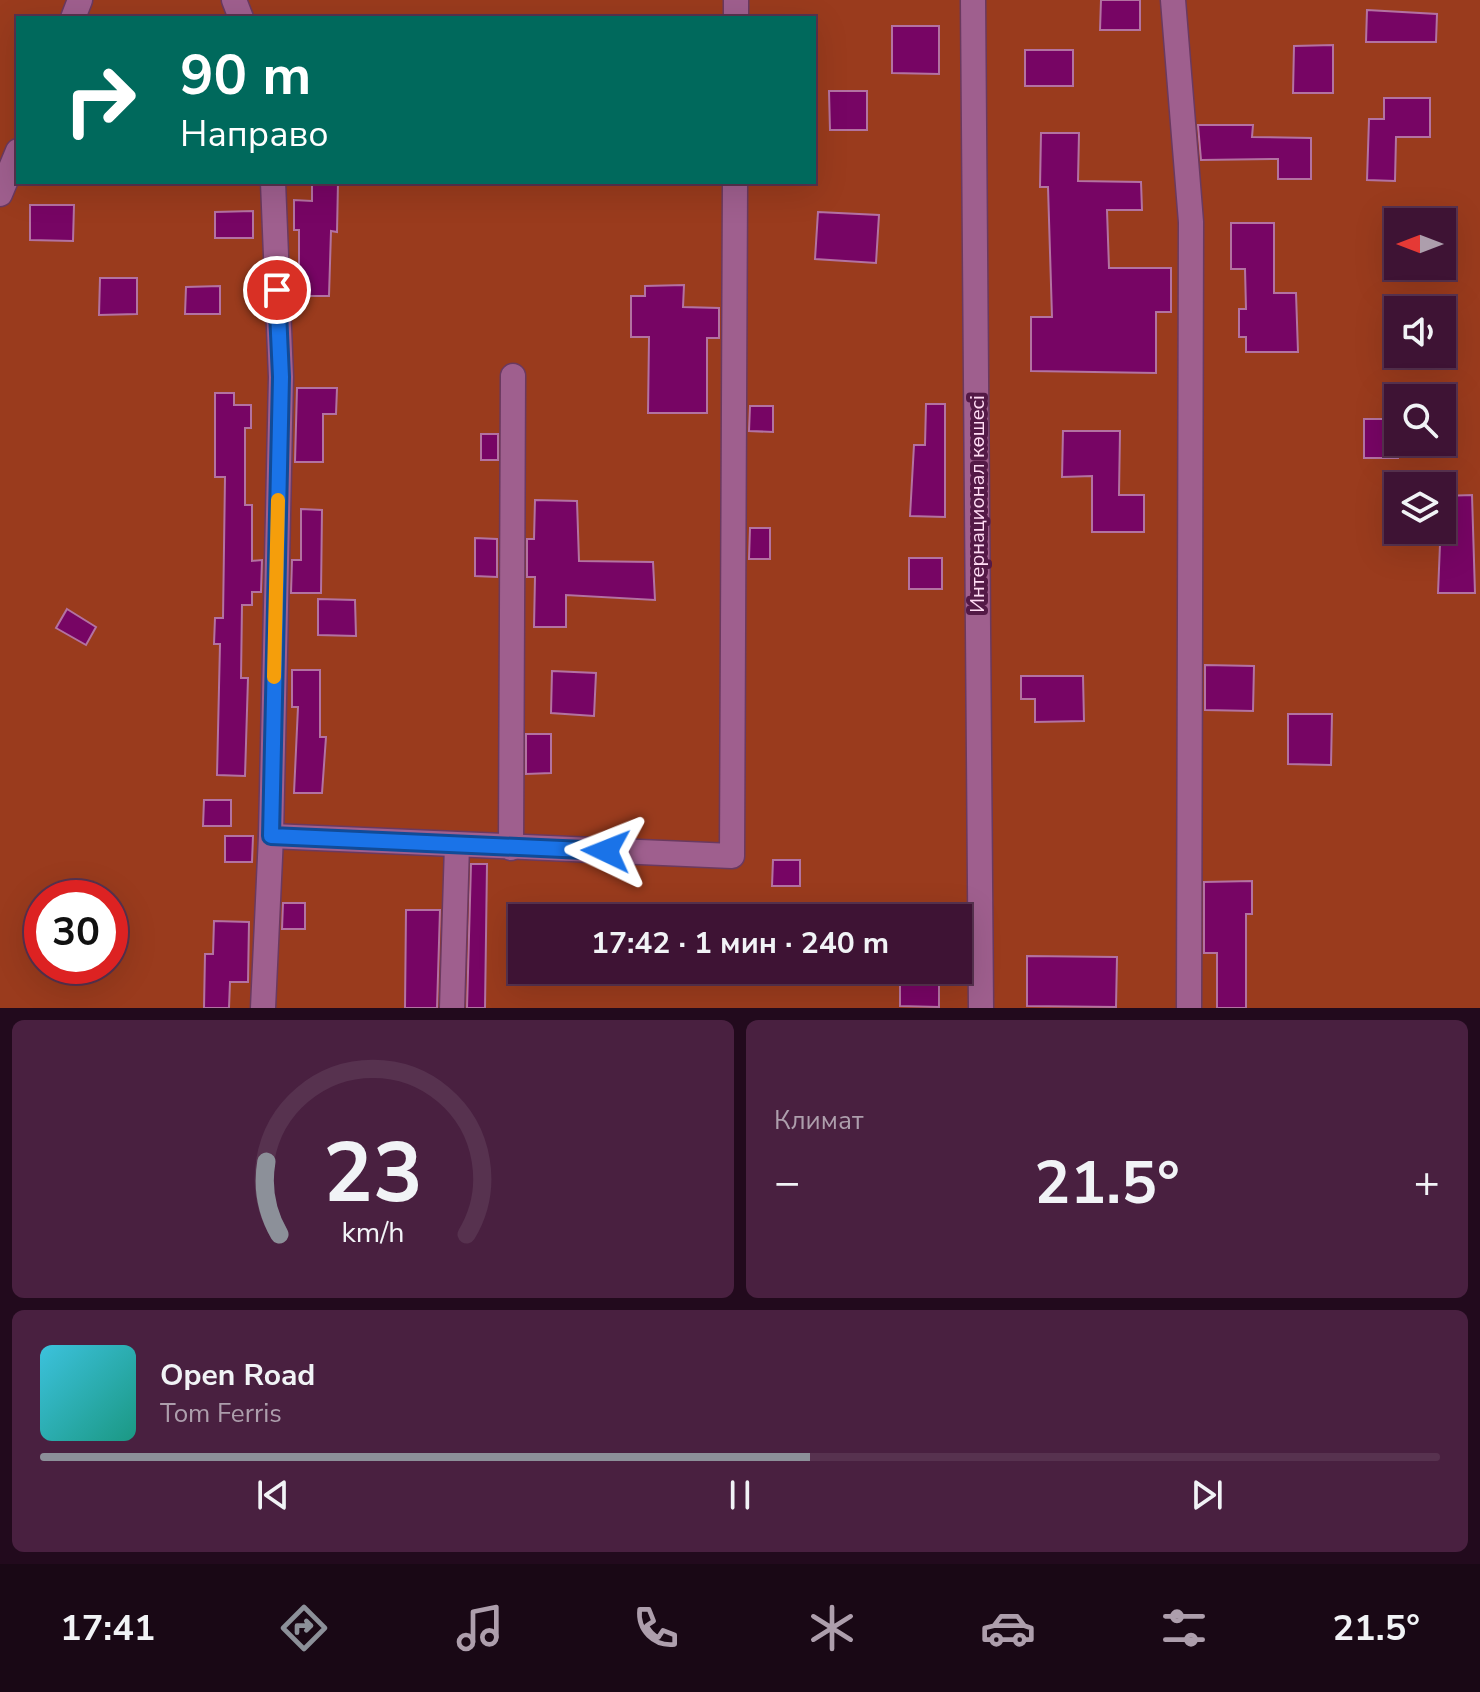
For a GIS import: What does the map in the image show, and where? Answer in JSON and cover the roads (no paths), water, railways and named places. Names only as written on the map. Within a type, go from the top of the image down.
[{"type":"street","name":"Интернационал көшесі","points":[[973,0],[981,1008]]},
{"type":"street","points":[[1173,0],[1191,222],[1189,1008]]},
{"type":"street","points":[[0,194],[16,156]]},
{"type":"street","points":[[263,1008],[271,836],[281,377],[273,184]]},
{"type":"street","points":[[271,836],[732,856],[735,184]]},
{"type":"street","points":[[511,848],[513,376]]},
{"type":"street","points":[[452,1008],[457,845]]}]
